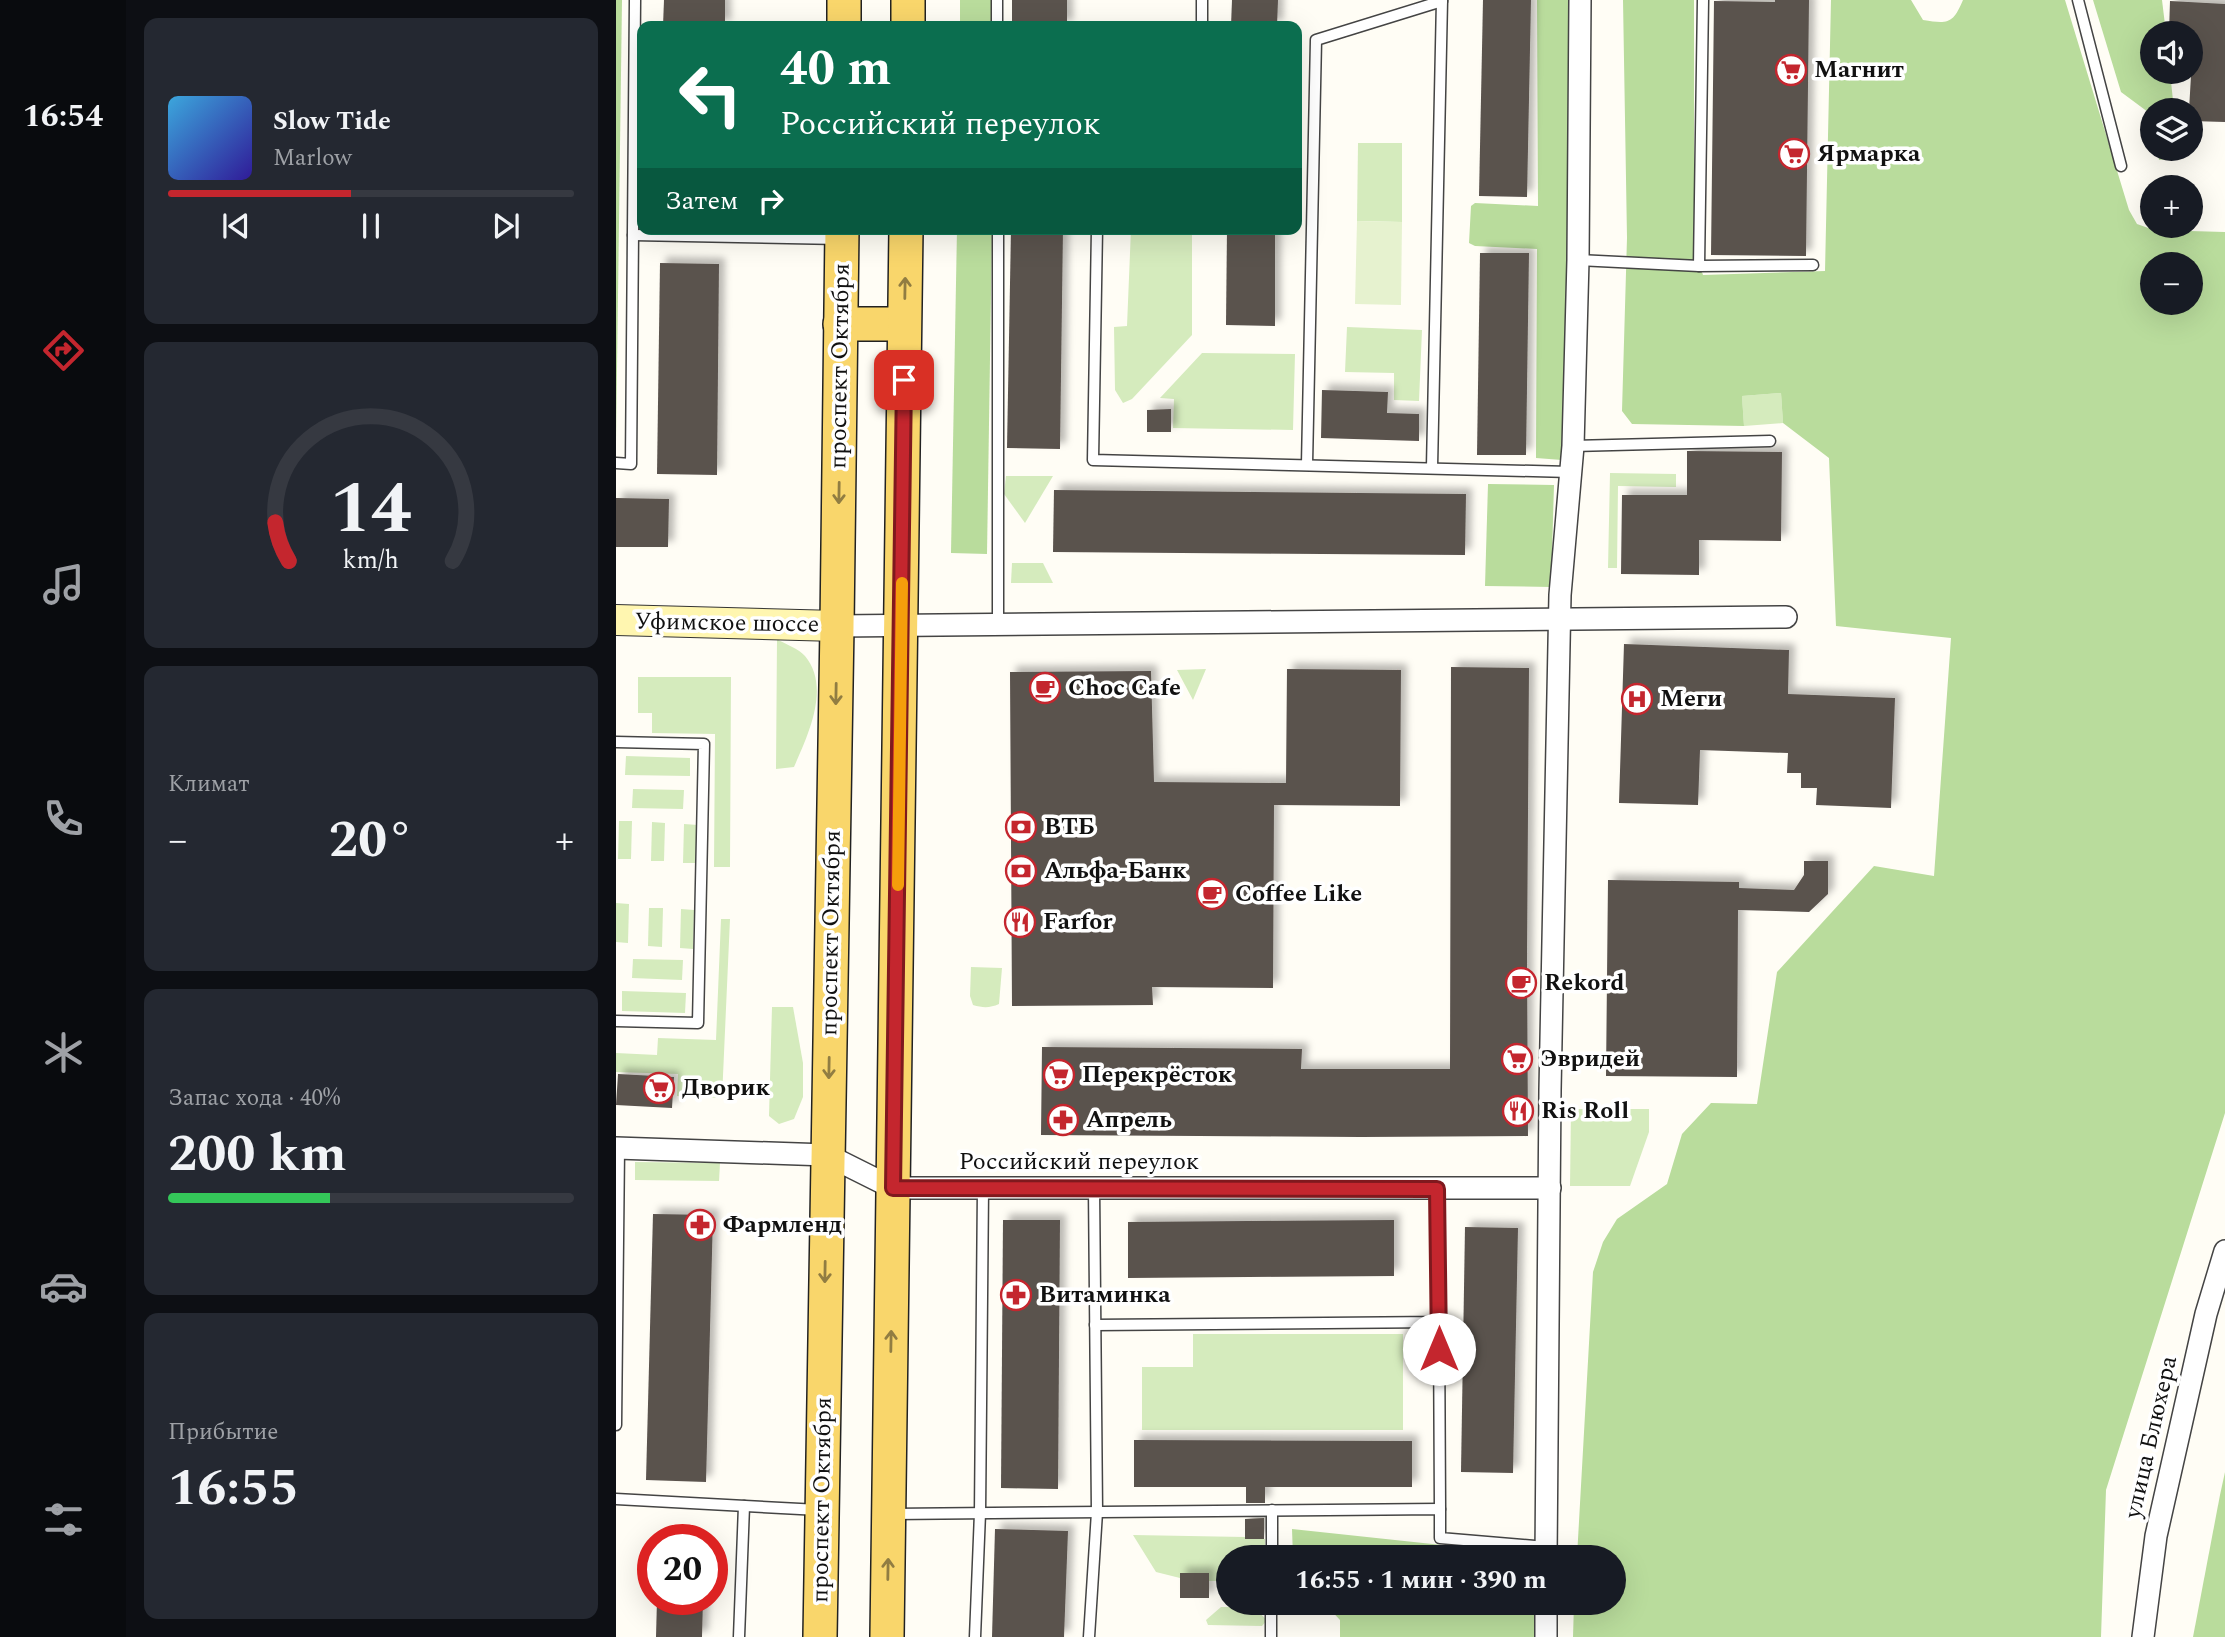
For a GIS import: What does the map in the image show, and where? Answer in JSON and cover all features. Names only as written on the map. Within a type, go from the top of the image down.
[{"type":"main road","points":[[844,0],[844,21]]},
{"type":"main road","points":[[908,0],[908,21]]},
{"type":"main road","name":"проспект Октября","points":[[820,1637],[838,625],[841,235]]},
{"type":"main road","points":[[887,1637],[906,235]]},
{"type":"main road","points":[[841,324],[905,324]]},
{"type":"main road","name":"Уфимское шоссе","points":[[616,620],[838,625]]},
{"type":"street","points":[[1546,1545],[1550,1090],[1560,619],[1573,446],[1580,0]]},
{"type":"street","points":[[838,625],[1786,617]]},
{"type":"street","name":"Российский переулок","points":[[618,1148],[827,1155],[893,1188],[1550,1188]]},
{"type":"street","name":"улица Блюхера","points":[[2143,1637],[2155,1536],[2206,1314],[2225,1251]]},
{"type":"street","points":[[1546,1615],[1546,1637]]},
{"type":"lane","points":[[616,463],[631,464],[635,0]]},
{"type":"lane","points":[[997,0],[997,21]]},
{"type":"lane","points":[[1202,0],[1202,21]]},
{"type":"lane","points":[[1699,266],[1703,0]]},
{"type":"lane","points":[[2078,0],[2122,166]]},
{"type":"lane","points":[[1307,464],[1316,40],[1442,1],[1432,467]]},
{"type":"lane","points":[[633,235],[637,235]]},
{"type":"lane","points":[[998,235],[998,625]]},
{"type":"lane","points":[[1097,235],[1093,460],[1570,472]]},
{"type":"lane","points":[[1578,260],[1699,266],[1813,265]]},
{"type":"lane","points":[[1573,446],[1770,441]]},
{"type":"lane","points":[[616,742],[704,744],[698,1024],[616,1021]]},
{"type":"lane","points":[[616,1426],[618,1148]]},
{"type":"lane","points":[[975,1637],[980,1513],[982,1188]]},
{"type":"lane","points":[[1089,1637],[1097,1512],[1094,1188]]},
{"type":"lane","points":[[1437,1189],[1440,1538],[1489,1545]]},
{"type":"lane","points":[[1096,1325],[1438,1322]]},
{"type":"lane","points":[[616,1499],[822,1510]]},
{"type":"lane","points":[[739,1637],[744,1506]]},
{"type":"lane","points":[[889,1514],[1440,1509]]},
{"type":"lane","points":[[1272,1510],[1272,1545]]},
{"type":"lane","points":[[1271,1615],[1271,1637]]},
{"type":"green space","points":[[616,0],[622,0],[616,444]]},
{"type":"green space","points":[[960,0],[992,0],[992,21],[960,21]]},
{"type":"green space","points":[[1537,0],[1574,0],[1562,460],[1536,458],[1537,249],[1475,246],[1469,243],[1471,206],[1475,203],[1538,206]]},
{"type":"green space","points":[[1623,0],[1694,0],[1694,248],[1703,275],[1825,271],[1831,0],[1911,0],[1923,20],[1944,22],[1953,18],[1963,0],[2065,0],[2129,210],[2140,225],[2140,238],[2203,238],[2203,231],[2225,232],[2225,1113],[2106,1490],[2101,1637],[1573,1637],[1574,1615],[1626,1615],[1626,1545],[1578,1545],[1593,1272],[1603,1242],[1617,1219],[1667,1184],[1682,1134],[1711,1103],[1757,1104],[1777,972],[1874,866],[1934,876],[1951,638],[1836,626],[1829,458],[1783,423],[1781,393],[1742,396],[1744,426],[1632,424],[1622,411],[1627,238]]},
{"type":"green space","points":[[2093,0],[2162,0],[2165,21],[2140,21],[2140,84],[2171,84],[2173,98],[2140,98],[2140,106],[2121,92]]},
{"type":"green space","points":[[1358,143],[1402,143],[1402,222],[1357,221]]},
{"type":"green space","points":[[1357,221],[1402,222],[1401,305],[1355,304]]},
{"type":"green space","points":[[957,235],[992,235],[987,554],[951,553]]},
{"type":"green space","points":[[1131,235],[1192,235],[1192,335],[1132,399],[1123,403],[1115,390],[1114,327],[1127,326]]},
{"type":"green space","points":[[1347,327],[1422,330],[1419,401],[1394,400],[1394,373],[1345,372]]},
{"type":"green space","points":[[1202,353],[1295,354],[1293,430],[1173,428],[1174,399],[1160,398]]},
{"type":"green space","points":[[1781,393],[1783,423],[1744,426],[1742,396]]},
{"type":"green space","points":[[1610,473],[1676,474],[1676,487],[1618,486],[1617,568],[1608,568]]},
{"type":"green space","points":[[1006,476],[1053,476],[1025,523],[1004,494]]},
{"type":"green space","points":[[1488,484],[1554,485],[1551,587],[1485,586]]},
{"type":"green space","points":[[1012,563],[1043,563],[1053,583],[1011,583]]},
{"type":"green space","points":[[777,639],[805,656],[813,668],[817,696],[810,726],[794,767],[776,769]]},
{"type":"green space","points":[[1206,669],[1193,700],[1177,670]]},
{"type":"green space","points":[[638,677],[731,677],[730,867],[714,867],[715,734],[652,733],[652,713],[638,713]]},
{"type":"green space","points":[[626,756],[690,758],[690,776],[625,775]]},
{"type":"green space","points":[[633,789],[684,790],[683,809],[632,808]]},
{"type":"green space","points":[[619,821],[632,821],[631,859],[618,859]]},
{"type":"green space","points":[[652,822],[665,823],[664,861],[651,861]]},
{"type":"green space","points":[[684,824],[698,825],[697,863],[683,863]]},
{"type":"green space","points":[[616,903],[629,904],[628,943],[616,942]]},
{"type":"green space","points":[[649,908],[663,908],[662,947],[648,946]]},
{"type":"green space","points":[[681,909],[694,910],[693,949],[680,948]]},
{"type":"green space","points":[[721,919],[730,919],[722,1098],[677,1096],[678,1074],[616,1072],[616,1053],[657,1055],[658,1038],[716,1040]]},
{"type":"green space","points":[[633,959],[683,960],[682,980],[632,978]]},
{"type":"green space","points":[[971,967],[1002,968],[999,1004],[986,1007],[973,1005],[970,996]]},
{"type":"green space","points":[[622,991],[686,993],[685,1013],[622,1011]]},
{"type":"green space","points":[[772,1007],[793,1007],[803,1063],[803,1097],[794,1119],[779,1124],[769,1116]]},
{"type":"green space","points":[[1571,1109],[1649,1109],[1649,1132],[1630,1186],[1570,1186]]},
{"type":"green space","points":[[635,1162],[720,1163],[719,1181],[635,1180]]},
{"type":"green space","points":[[1193,1334],[1403,1334],[1403,1430],[1142,1430],[1142,1367],[1193,1367]]},
{"type":"green space","points":[[2225,1472],[2225,1637],[2193,1637],[2220,1495]]},
{"type":"green space","points":[[1292,1529],[1442,1545],[1293,1545]]},
{"type":"green space","points":[[1133,1535],[1265,1539],[1265,1545],[1216,1545],[1216,1581],[1209,1581],[1209,1573],[1180,1573],[1180,1578],[1156,1572]]},
{"type":"green space","points":[[1216,1611],[1216,1615],[1262,1615],[1267,1620],[1262,1626],[1208,1625],[1206,1620]]},
{"type":"green space","points":[[1335,1615],[1538,1615],[1538,1637],[1340,1637],[1340,1620]]},
{"type":"building","points":[[664,0],[725,0],[725,21],[663,21]]},
{"type":"building","points":[[1012,0],[1067,0],[1067,21],[1012,21]]},
{"type":"building","points":[[1232,0],[1278,0],[1277,21],[1231,21]]},
{"type":"building","points":[[1483,0],[1531,0],[1527,197],[1479,196]]},
{"type":"building","points":[[1809,0],[1806,256],[1711,255],[1714,1]]},
{"type":"building","points":[[2170,1],[2225,4],[2225,122],[2203,121],[2203,98],[2190,98],[2191,84],[2203,84],[2203,21],[2169,21]]},
{"type":"building","points":[[1011,235],[1063,235],[1060,449],[1007,448]]},
{"type":"building","points":[[1227,235],[1275,235],[1275,326],[1226,325]]},
{"type":"building","points":[[1480,253],[1529,253],[1526,455],[1477,455]]},
{"type":"building","points":[[660,263],[719,264],[717,475],[657,474]]},
{"type":"building","points":[[1322,390],[1388,392],[1387,413],[1419,414],[1419,441],[1321,438]]},
{"type":"building","points":[[1171,409],[1171,432],[1147,432],[1147,410]]},
{"type":"building","points":[[1687,451],[1782,452],[1781,541],[1699,540],[1699,575],[1621,574],[1622,495],[1687,495]]},
{"type":"building","points":[[1054,490],[1466,494],[1465,555],[1053,552]]},
{"type":"building","points":[[616,498],[669,499],[668,547],[616,547]]},
{"type":"building","points":[[1624,644],[1789,650],[1788,694],[1895,698],[1891,808],[1816,805],[1817,788],[1801,788],[1801,773],[1787,773],[1788,753],[1700,750],[1698,805],[1619,803]]},
{"type":"building","points":[[1451,667],[1529,668],[1528,1136],[1041,1135],[1042,1047],[1302,1049],[1301,1069],[1450,1069]]},
{"type":"building","points":[[1287,669],[1401,670],[1400,806],[1274,805],[1273,988],[1152,987],[1153,1005],[1012,1006],[1010,672],[1151,671],[1154,782],[1286,783]]},
{"type":"building","points":[[1804,861],[1828,861],[1828,894],[1809,912],[1738,910],[1737,1077],[1606,1076],[1608,880],[1739,882],[1739,888],[1794,890],[1804,875]]},
{"type":"building","points":[[618,1074],[674,1077],[672,1108],[616,1105]]},
{"type":"building","points":[[653,1214],[713,1215],[706,1482],[646,1480]]},
{"type":"building","points":[[1003,1220],[1060,1220],[1058,1489],[1001,1488]]},
{"type":"building","points":[[1394,1220],[1394,1276],[1128,1278],[1128,1222]]},
{"type":"building","points":[[1465,1227],[1518,1228],[1513,1473],[1461,1472]]},
{"type":"building","points":[[1134,1440],[1412,1441],[1412,1487],[1265,1487],[1265,1503],[1246,1503],[1246,1487],[1134,1487]]},
{"type":"building","points":[[1264,1518],[1264,1539],[1245,1539],[1245,1519]]},
{"type":"building","points":[[995,1529],[1068,1531],[1064,1637],[992,1637]]},
{"type":"building","points":[[1180,1573],[1209,1573],[1209,1598],[1180,1598]]},
{"type":"building","points":[[657,1615],[703,1615],[702,1637],[656,1637]]},
{"type":"slow traffic","points":[[898,885],[902,583]]},
{"type":"place","name":"Магнит","points":[[1791,70]]},
{"type":"place","name":"Ярмарка","points":[[1794,154]]},
{"type":"place","name":"Choc Cafe","points":[[1045,688]]},
{"type":"place","name":"Меги","points":[[1637,699]]},
{"type":"place","name":"ВТБ","points":[[1021,827]]},
{"type":"place","name":"Альфа-Банк","points":[[1021,871]]},
{"type":"place","name":"Coffee Like","points":[[1212,894]]},
{"type":"place","name":"Farfor","points":[[1020,922]]},
{"type":"place","name":"Rekord","points":[[1521,983]]},
{"type":"place","name":"Эвридей","points":[[1517,1059]]},
{"type":"place","name":"Перекрёсток","points":[[1059,1075]]},
{"type":"place","name":"Дворик","points":[[659,1088]]},
{"type":"place","name":"Ris Roll","points":[[1518,1111]]},
{"type":"place","name":"Апрель","points":[[1063,1120]]},
{"type":"place","name":"Фармленд","points":[[700,1225]]},
{"type":"place","name":"Витаминка","points":[[1016,1295]]},
{"type":"route","points":[[904,380],[893,1188],[1437,1189],[1439,1349]]}]
